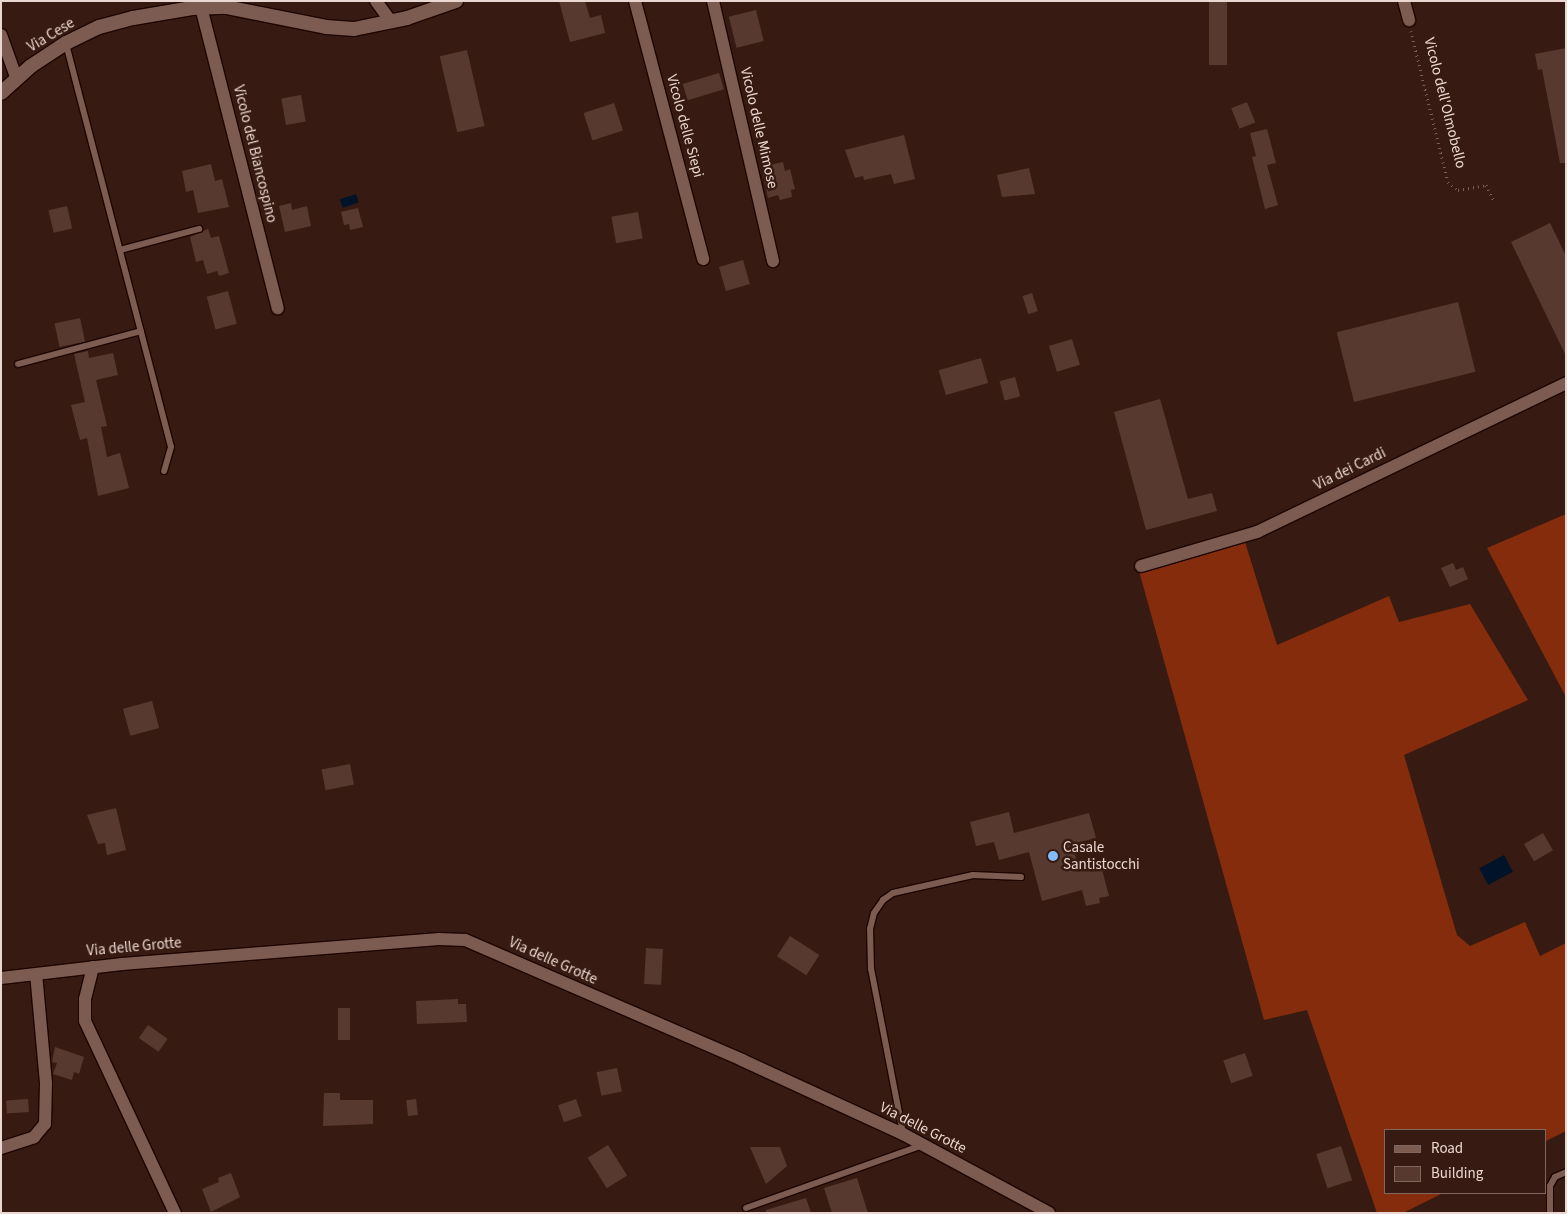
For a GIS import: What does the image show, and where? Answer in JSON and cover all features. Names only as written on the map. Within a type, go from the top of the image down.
[{"type":"street","points":[[376,1],[391,22]]},
{"type":"street","name":"Via Cese","points":[[1,93],[16,77],[66,43],[121,21],[201,7],[252,10],[338,29],[364,28],[391,22],[456,1]]},
{"type":"street","name":"Vicolo delle Siepi","points":[[635,1],[703,259]]},
{"type":"street","name":"Vicolo delle Mimose","points":[[713,1],[773,261]]},
{"type":"street","points":[[1404,1],[1409,20]]},
{"type":"street","name":"Vicolo del Biancospino","points":[[201,7],[278,308]]},
{"type":"street","points":[[1,34],[16,77]]},
{"type":"street","name":"Via dei Cardi","points":[[1141,566],[1257,532],[1566,383]]},
{"type":"street","name":"Via delle Grotte","points":[[1,978],[93,967],[424,940],[465,940],[727,1053],[903,1134],[1049,1213]]},
{"type":"street","points":[[93,967],[85,999],[86,1021],[176,1213]]},
{"type":"street","points":[[1,1148],[37,1135],[46,1120],[36,974]]},
{"type":"lane","points":[[66,43],[171,447],[164,471]]},
{"type":"lane","points":[[120,250],[199,229]]},
{"type":"lane","points":[[18,364],[141,331]]},
{"type":"lane","points":[[903,1134],[871,969],[869,936],[874,914],[883,900],[893,893],[973,875],[1020,877]]},
{"type":"lane","points":[[746,1208],[923,1145]]},
{"type":"lane","points":[[1550,1211],[1550,1186],[1555,1177],[1566,1172]]},
{"type":"path","name":"Vicolo dell'Olmobello","points":[[1409,20],[1448,182],[1458,190],[1486,185],[1494,201]]},
{"type":"shaded area","points":[[1566,514],[1566,697],[1487,548]]},
{"type":"shaded area","points":[[1245,542],[1277,645],[1389,596],[1399,622],[1470,604],[1528,700],[1404,755],[1457,935],[1470,946],[1525,922],[1540,956],[1566,943],[1566,1131],[1547,1140],[1547,1129],[1384,1129],[1384,1194],[1441,1194],[1403,1213],[1377,1213],[1307,1010],[1264,1020],[1139,571]]},
{"type":"water","points":[[356,194],[359,203],[343,208],[340,199]]},
{"type":"water","points":[[1504,855],[1513,872],[1488,885],[1479,868]]},
{"type":"building","points":[[559,1],[585,1],[590,18],[601,15],[605,33],[570,42]]},
{"type":"building","points":[[1209,1],[1227,1],[1227,65],[1209,65]]},
{"type":"building","points":[[756,10],[764,41],[737,48],[729,17]]},
{"type":"building","points":[[1566,48],[1566,163],[1560,163],[1542,69],[1538,70],[1535,54]]},
{"type":"building","points":[[467,50],[485,126],[457,132],[440,56]]},
{"type":"building","points":[[719,73],[724,89],[688,100],[683,84]]},
{"type":"building","points":[[301,95],[306,122],[286,125],[281,98]]},
{"type":"building","points":[[1247,102],[1255,122],[1239,129],[1231,108]]},
{"type":"building","points":[[614,103],[623,131],[593,140],[584,113]]},
{"type":"building","points":[[1267,129],[1276,163],[1267,165],[1278,205],[1265,209],[1252,157],[1256,156],[1250,133]]},
{"type":"building","points":[[904,135],[915,179],[894,184],[891,174],[864,180],[863,176],[855,178],[845,150]]},
{"type":"building","points":[[783,162],[785,171],[790,169],[795,189],[791,190],[792,197],[780,200],[778,195],[768,198],[763,175],[772,173],[770,165]]},
{"type":"building","points":[[211,164],[215,181],[222,179],[229,207],[198,213],[193,190],[186,192],[182,171]]},
{"type":"building","points":[[1029,168],[1035,194],[1002,197],[997,175]]},
{"type":"building","points":[[291,203],[292,210],[307,206],[311,226],[285,232],[279,206]]},
{"type":"building","points":[[67,206],[72,228],[54,233],[48,210]]},
{"type":"building","points":[[358,208],[363,227],[350,230],[349,224],[344,225],[341,212]]},
{"type":"building","points":[[638,212],[643,239],[616,243],[611,217]]},
{"type":"building","points":[[1550,223],[1566,256],[1566,356],[1511,242]]},
{"type":"building","points":[[208,229],[211,238],[219,236],[229,273],[219,276],[217,271],[207,274],[203,260],[196,262],[190,237]]},
{"type":"building","points":[[743,260],[750,284],[726,291],[719,267]]},
{"type":"building","points":[[228,291],[237,324],[216,330],[207,297]]},
{"type":"building","points":[[1032,293],[1038,311],[1028,314],[1022,296]]},
{"type":"building","points":[[1458,302],[1475,372],[1354,402],[1337,332]]},
{"type":"building","points":[[80,318],[85,341],[60,347],[55,323]]},
{"type":"building","points":[[1072,339],[1080,365],[1057,372],[1049,346]]},
{"type":"building","points":[[88,351],[89,358],[113,353],[118,375],[96,380],[107,426],[101,427],[107,457],[120,453],[129,488],[98,496],[87,438],[80,440],[71,405],[85,402],[74,354]]},
{"type":"building","points":[[981,358],[988,383],[946,395],[939,370]]},
{"type":"building","points":[[1015,377],[1020,396],[1005,400],[1000,381]]},
{"type":"building","points":[[1160,399],[1188,499],[1212,493],[1217,511],[1146,530],[1114,412]]},
{"type":"building","points":[[1453,563],[1456,570],[1463,567],[1468,579],[1450,587],[1441,568]]},
{"type":"building","points":[[152,701],[159,728],[130,736],[123,709]]},
{"type":"building","points":[[350,764],[354,785],[326,790],[322,770]]},
{"type":"building","points":[[116,808],[126,850],[107,855],[105,843],[98,844],[87,815]]},
{"type":"building","name":"Casale Santistocchi","points":[[1009,812],[1014,833],[1089,813],[1096,838],[1072,844],[1079,868],[1100,862],[1109,896],[1099,898],[1100,903],[1086,906],[1082,890],[1042,901],[1029,852],[999,860],[994,842],[976,846],[970,822]]},
{"type":"building","points":[[1543,833],[1553,850],[1534,861],[1524,844]]},
{"type":"building","points":[[790,936],[819,955],[806,975],[777,956]]},
{"type":"building","points":[[646,948],[663,949],[661,985],[644,984]]},
{"type":"building","points":[[458,999],[458,1004],[466,1004],[467,1022],[417,1024],[416,1001]]},
{"type":"building","points":[[338,1008],[350,1008],[350,1040],[338,1040]]},
{"type":"building","points":[[148,1025],[168,1039],[158,1052],[139,1038]]},
{"type":"building","points":[[55,1047],[84,1057],[79,1074],[74,1072],[72,1080],[53,1074],[57,1063],[52,1062]]},
{"type":"building","points":[[1245,1053],[1253,1076],[1231,1083],[1223,1060]]},
{"type":"building","points":[[617,1068],[622,1091],[601,1096],[596,1072]]},
{"type":"building","points":[[324,1093],[340,1093],[340,1100],[373,1100],[373,1124],[323,1126]]},
{"type":"building","points":[[28,1099],[29,1112],[7,1114],[6,1101]]},
{"type":"building","points":[[416,1099],[418,1115],[408,1116],[406,1100]]},
{"type":"building","points":[[576,1099],[582,1116],[564,1122],[558,1105]]},
{"type":"building","points":[[608,1145],[627,1176],[607,1188],[588,1158]]},
{"type":"building","points":[[1341,1146],[1352,1180],[1327,1188],[1316,1154]]},
{"type":"building","points":[[750,1147],[780,1147],[787,1166],[766,1184]]},
{"type":"building","points":[[231,1173],[240,1197],[211,1212],[202,1189],[219,1182],[218,1178]]},
{"type":"building","points":[[857,1178],[868,1213],[832,1213],[824,1188]]},
{"type":"building","points":[[806,1198],[811,1213],[766,1213],[766,1210]]},
{"type":"place","name":"Casale Santistocchi","points":[[1053,856]]}]
